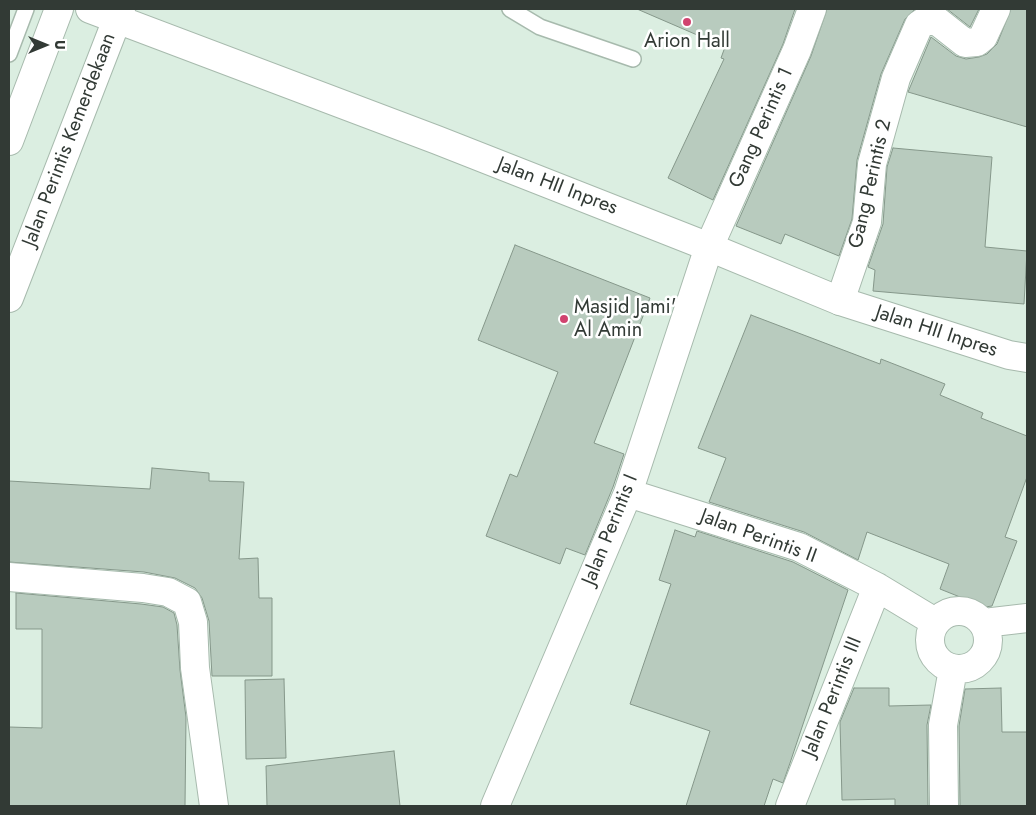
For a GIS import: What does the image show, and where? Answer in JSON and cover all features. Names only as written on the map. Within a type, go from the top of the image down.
[{"type":"main road","points":[[9,141],[59,9]]},
{"type":"main road","name":"Jalan HII Inpres","points":[[90,9],[119,14],[709,247],[840,301],[1009,355],[1027,358]]},
{"type":"main road","name":"Gang Perintis 1","points":[[709,247],[797,50],[812,9]]},
{"type":"main road","name":"Gang Perintis 2","points":[[840,301],[867,222],[872,164],[896,78],[919,26],[925,21],[937,21],[965,43],[977,42],[983,37],[996,9]]},
{"type":"main road","name":"Jalan Perintis Kemerdekaan","points":[[9,298],[119,14]]},
{"type":"main road","name":"Jalan Perintis I","points":[[494,806],[628,493],[709,247]]},
{"type":"main road","name":"Jalan Perintis II","points":[[628,493],[799,547],[877,587],[935,622]]},
{"type":"main road","points":[[9,577],[143,588],[168,592],[186,602],[193,622],[195,668],[214,806]]},
{"type":"main road","name":"Jalan Perintis III","points":[[790,806],[877,587]]},
{"type":"main road","points":[[954,610],[966,610],[976,615],[984,623],[988,634],[988,646],[984,656],[976,665],[965,669],[953,669],[943,665],[935,656],[930,645],[930,634],[935,622],[943,614],[954,610]]},
{"type":"main road","points":[[984,623],[1027,618]]},
{"type":"main road","points":[[944,806],[943,725],[953,669]]},
{"type":"lane","points":[[9,54],[26,9]]},
{"type":"lane","points":[[510,9],[540,27],[633,59]]},
{"type":"building","points":[[637,9],[795,9],[783,44],[713,200],[668,178],[724,59],[721,58],[725,47]]},
{"type":"building","points":[[827,9],[915,9],[905,19],[881,74],[857,160],[852,219],[839,256],[785,234],[781,244],[736,226],[811,56]]},
{"type":"building","points":[[947,9],[979,9],[970,27]]},
{"type":"building","points":[[1011,9],[1027,9],[1027,127],[908,92],[931,37],[956,56],[966,59],[979,57],[987,54],[997,44]]},
{"type":"building","points":[[893,148],[992,157],[985,247],[1027,251],[1024,304],[873,291],[875,270],[868,267],[883,224],[887,167]]},
{"type":"building","points":[[515,245],[650,298],[594,443],[624,454],[613,487],[585,555],[566,548],[560,564],[486,536],[510,474],[517,477],[558,372],[478,340]]},
{"type":"building","points":[[751,315],[880,364],[881,359],[945,384],[940,395],[983,413],[981,418],[1027,436],[1027,477],[1005,537],[1017,541],[992,606],[985,607],[940,589],[949,564],[867,532],[858,560],[804,532],[709,502],[726,458],[698,448]]},
{"type":"building","points":[[152,468],[209,473],[209,481],[244,482],[239,559],[258,558],[259,598],[272,598],[272,676],[212,676],[209,621],[202,598],[195,588],[175,578],[144,572],[9,562],[9,481],[150,489]]},
{"type":"building","points":[[675,530],[695,537],[697,531],[793,562],[848,590],[783,783],[773,779],[764,806],[686,806],[710,731],[630,704],[671,584],[659,580]]},
{"type":"building","points":[[16,593],[141,604],[163,607],[174,613],[177,625],[186,717],[185,806],[9,806],[9,727],[42,728],[42,629],[16,629]]},
{"type":"building","points":[[284,679],[286,758],[246,759],[245,680]]},
{"type":"building","points":[[854,688],[889,688],[889,706],[931,705],[927,725],[928,806],[895,806],[895,799],[842,800],[840,722]]},
{"type":"building","points":[[1001,688],[1002,732],[1027,732],[1027,806],[960,806],[959,726],[965,689]]},
{"type":"building","points":[[394,751],[400,806],[267,806],[266,766]]},
{"type":"place","name":"Arion Hall","points":[[687,22]]},
{"type":"place","name":"Masjid Jami' Al Amin","points":[[564,319]]}]
